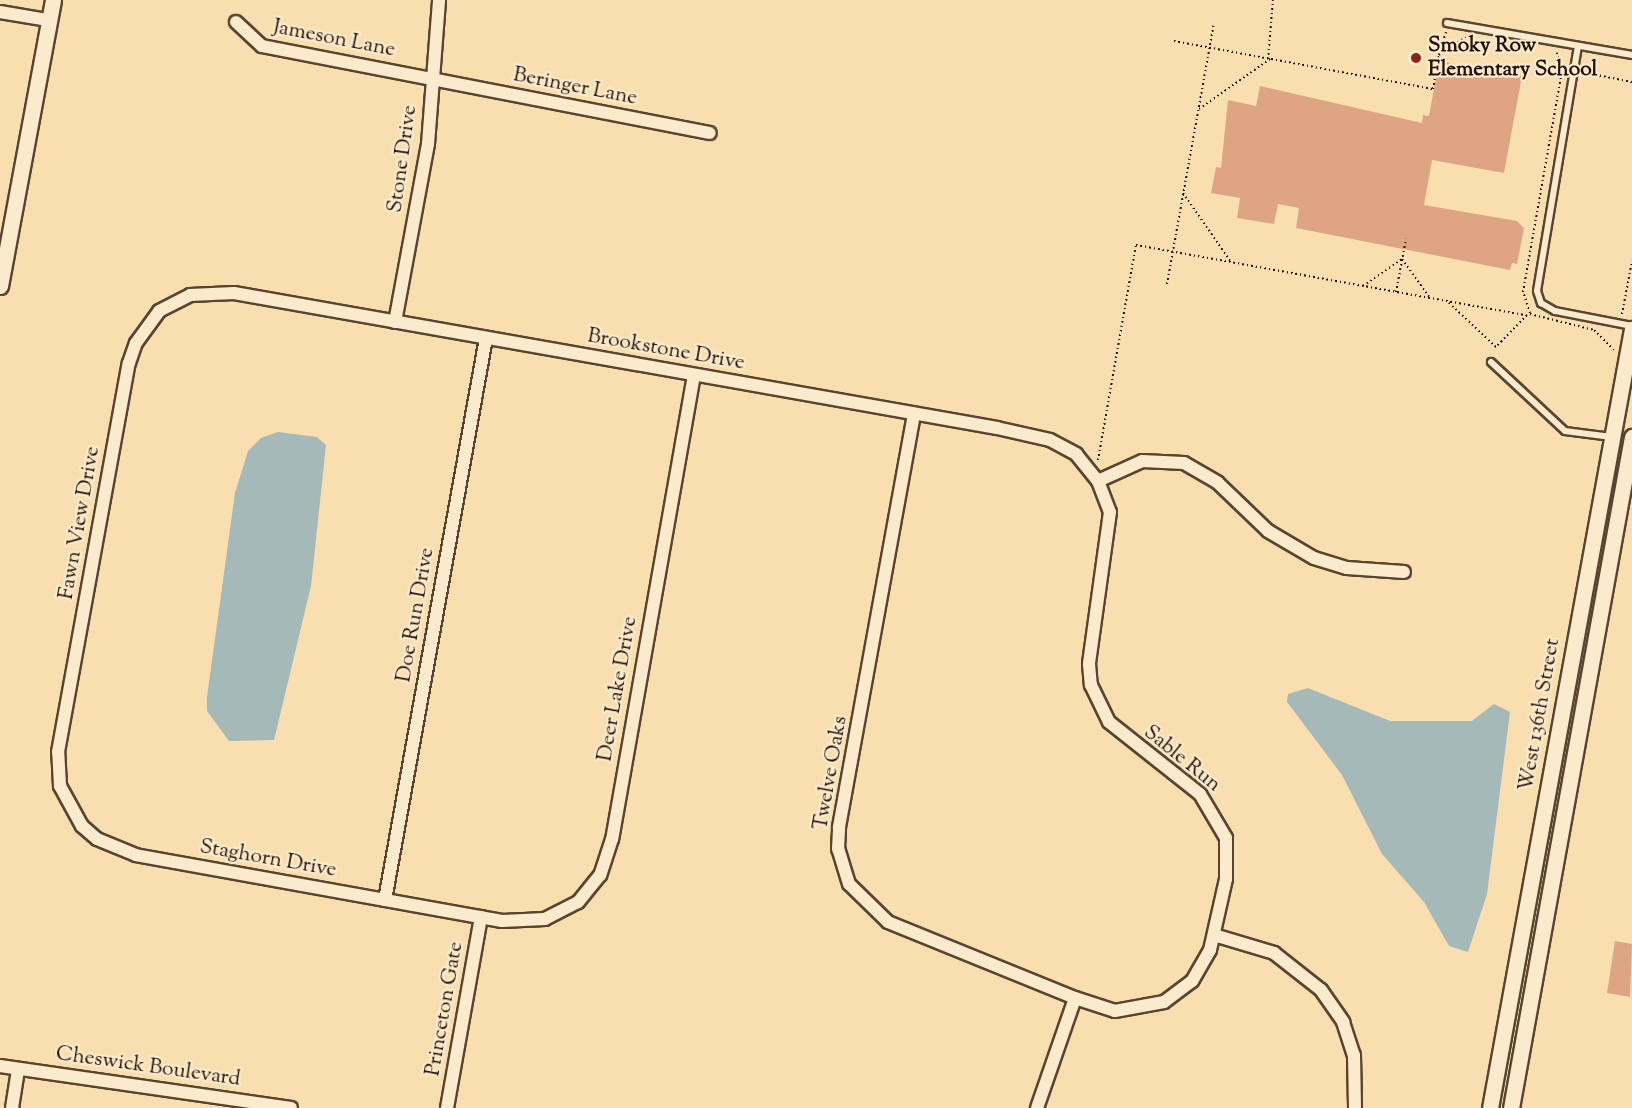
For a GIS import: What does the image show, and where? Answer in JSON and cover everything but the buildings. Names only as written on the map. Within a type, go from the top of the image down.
[{"type":"street","points":[[0,286],[53,0]]},
{"type":"street","name":"Stone Drive","points":[[395,322],[419,201],[433,79],[439,0]]},
{"type":"street","points":[[0,12],[48,20]]},
{"type":"street","name":"Jameson Lane","points":[[236,22],[262,46],[433,79]]},
{"type":"street","name":"Beringer Lane","points":[[433,79],[710,133]]},
{"type":"street","name":"Brookstone Drive","points":[[210,292],[486,338],[1050,440],[1076,454],[1102,478]]},
{"type":"street","name":"Fawn View Drive","points":[[67,802],[58,752],[129,363],[136,343],[159,311],[210,292]]},
{"type":"street","name":"West 136th Street","points":[[1490,1108],[1632,328]]},
{"type":"street","name":"Doe Run Drive","points":[[385,900],[486,338]]},
{"type":"street","name":"Deer Lake Drive","points":[[482,917],[531,921],[563,912],[591,888],[606,860],[694,375]]},
{"type":"street","name":"Twelve Oaks","points":[[914,414],[839,827],[842,867],[859,898],[888,922],[1075,998]]},
{"type":"street","points":[[1612,437],[1632,439]]},
{"type":"street","name":"West 136th Street","points":[[1510,1108],[1632,439]]},
{"type":"street","points":[[1102,478],[1142,461],[1184,464],[1218,483],[1268,531],[1314,558],[1347,568],[1404,572]]},
{"type":"street","name":"Sable Run","points":[[1075,998],[1115,1011],[1164,1002],[1192,981],[1214,935],[1229,856],[1219,819],[1200,794],[1109,722],[1091,685],[1089,664],[1110,531],[1102,478]]},
{"type":"street","name":"Staghorn Drive","points":[[67,802],[97,839],[136,855],[482,917]]},
{"type":"street","name":"Princeton Gate","points":[[447,1108],[482,917]]},
{"type":"street","points":[[1214,935],[1274,953],[1321,990],[1343,1022],[1354,1055],[1355,1108]]},
{"type":"street","points":[[1036,1108],[1075,998]]},
{"type":"street","name":"Cheswick Boulevard","points":[[0,1066],[230,1103],[291,1108]]},
{"type":"street","points":[[12,1108],[18,1069]]},
{"type":"lane","points":[[1447,23],[1515,31],[1578,46],[1632,55]]},
{"type":"lane","points":[[1578,46],[1537,291],[1541,303],[1555,311],[1632,328]]},
{"type":"lane","points":[[1491,362],[1565,431],[1612,437]]},
{"type":"path","points":[[1269,59],[1273,0]]},
{"type":"path","points":[[1167,284],[1214,23]]},
{"type":"path","points":[[1174,41],[1433,89],[1444,33],[1456,30]]},
{"type":"path","points":[[1462,32],[1478,37]]},
{"type":"path","points":[[1439,55],[1468,35]]},
{"type":"path","points":[[1529,314],[1523,292],[1562,68],[1552,48]]},
{"type":"path","points":[[1199,109],[1269,59]]},
{"type":"path","points":[[1562,68],[1632,82]]},
{"type":"path","points":[[1183,193],[1231,262]]},
{"type":"path","points":[[1396,292],[1406,239]]},
{"type":"path","points":[[1102,478],[1097,457],[1136,245],[1529,314],[1603,334],[1615,354]]},
{"type":"path","points":[[1363,286],[1402,259]]},
{"type":"path","points":[[1402,259],[1430,298]]},
{"type":"path","points":[[1448,301],[1496,347],[1529,314]]},
{"type":"shaded area","points":[[278,432],[317,437],[326,445],[311,586],[274,740],[229,741],[207,711],[207,697],[235,493],[248,451],[261,438]]},
{"type":"shaded area","points":[[1308,688],[1390,721],[1472,721],[1494,704],[1510,712],[1487,894],[1468,952],[1449,946],[1424,902],[1382,854],[1342,775],[1287,702],[1288,694]]},
{"type":"place","name":"Smoky Row Elementary School","points":[[1416,58]]}]
